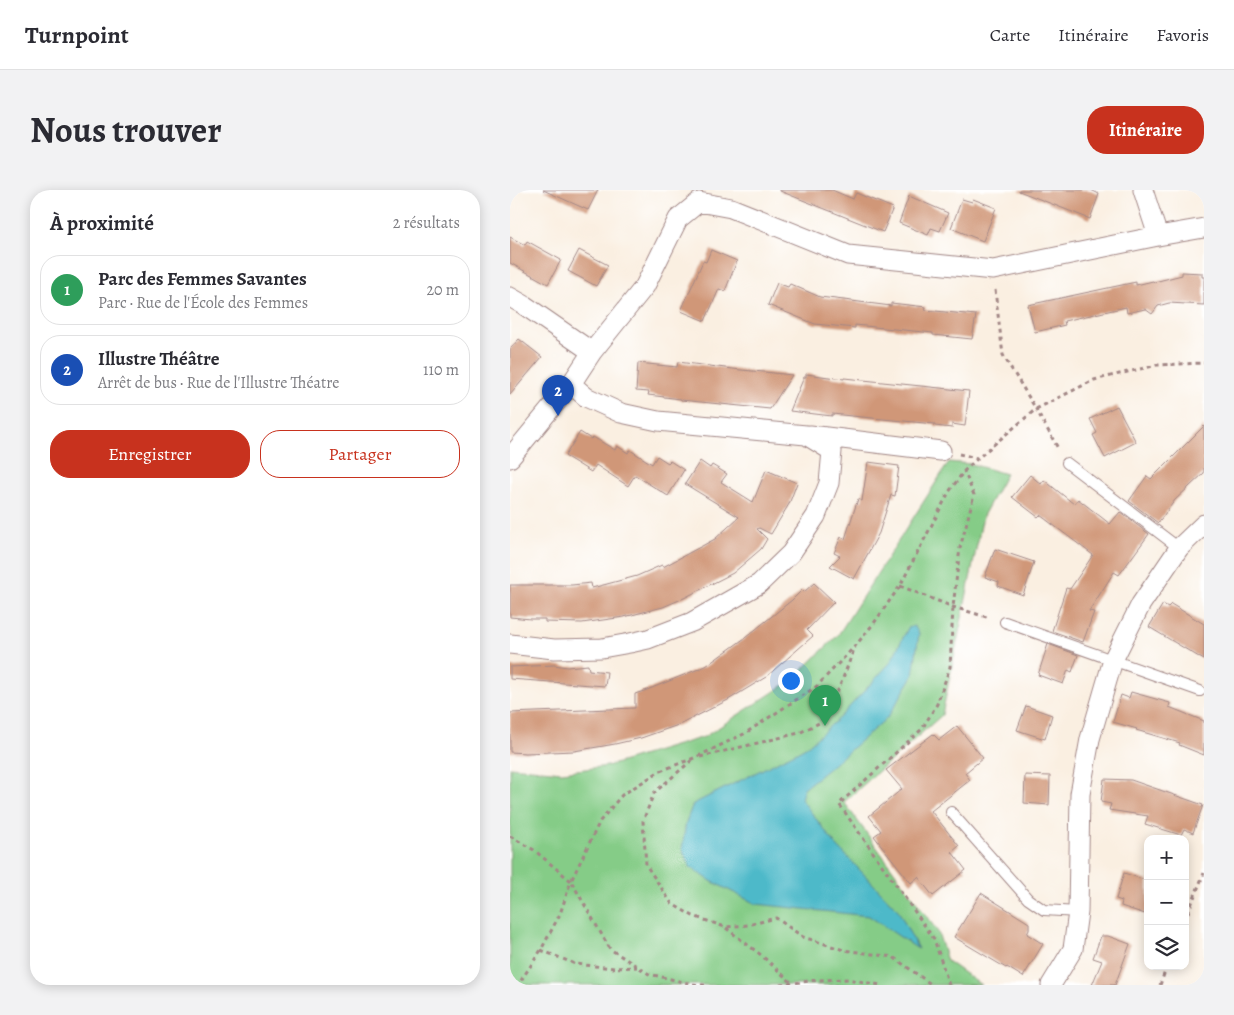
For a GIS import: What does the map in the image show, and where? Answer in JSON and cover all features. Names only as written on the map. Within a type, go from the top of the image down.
[{"type":"street","points":[[1143,190],[1158,236]]},
{"type":"street","points":[[510,458],[571,384],[592,352],[645,286],[678,219],[699,196],[848,255],[993,270],[1204,228]]},
{"type":"street","points":[[510,297],[592,352]]},
{"type":"street","points":[[571,384],[586,396],[621,413],[658,421],[941,450]]},
{"type":"street","points":[[510,644],[554,649],[602,648],[630,643],[692,622],[759,584],[791,553],[816,516],[829,483],[832,452],[806,435]]},
{"type":"street","points":[[1051,985],[1073,948],[1078,912],[1080,794],[1090,739],[1113,660],[1141,604],[1179,548],[1204,524]]},
{"type":"lane","points":[[1067,463],[1179,548]]},
{"type":"lane","points":[[1005,622],[1200,691]]},
{"type":"lane","points":[[951,812],[1028,899],[1044,910],[1078,912]]},
{"type":"path","points":[[993,270],[1003,355],[1067,463]]},
{"type":"path","points":[[518,985],[541,950],[560,914],[571,881],[600,822],[622,795],[660,772],[744,734],[817,686],[874,623],[900,586],[949,492],[964,471],[978,458],[1036,409],[1094,380],[1157,365],[1204,364]]},
{"type":"path","points":[[949,985],[934,939],[839,804],[922,729],[937,704],[950,667],[953,607],[960,548],[974,496],[964,471]]},
{"type":"path","points":[[900,586],[953,607],[1005,622]]},
{"type":"path","points":[[793,984],[726,927],[693,916],[672,904],[646,865],[643,821],[654,793],[694,758],[799,733],[819,723],[832,706],[856,644]]},
{"type":"path","points":[[510,836],[534,850],[571,881],[610,949],[649,974],[692,984],[705,985]]},
{"type":"path","points":[[1189,910],[1204,873]]},
{"type":"path","points":[[726,927],[748,925],[776,918],[803,937],[844,950],[893,957],[932,985]]},
{"type":"path","points":[[541,950],[575,964],[614,968],[639,968]]},
{"type":"path","points":[[1160,985],[1166,970]]},
{"type":"path","points":[[780,985],[816,980],[848,979],[880,985]]},
{"type":"green space","points":[[949,462],[971,464],[1006,474],[983,516],[942,715],[844,802],[938,932],[947,961],[981,985],[510,985],[510,767],[562,772],[608,766],[704,737],[792,680],[838,635]]},
{"type":"water","points":[[914,626],[919,633],[913,676],[888,717],[804,788],[801,799],[836,845],[898,910],[918,949],[869,916],[756,904],[711,881],[690,867],[682,849],[686,822],[693,804],[809,745],[840,717],[890,663],[908,628]]},
{"type":"building","points":[[543,190],[598,190],[588,210]]},
{"type":"building","points":[[780,190],[832,190],[853,199],[856,193],[893,208],[883,232]]},
{"type":"building","points":[[1019,190],[1091,190],[1099,194],[1090,219]]},
{"type":"building","points":[[909,196],[948,213],[940,231],[931,228],[928,235],[899,223]]},
{"type":"building","points":[[962,199],[972,202],[973,199],[996,208],[983,241],[951,228]]},
{"type":"building","points":[[510,237],[525,245],[527,241],[561,260],[548,284],[510,263]]},
{"type":"building","points":[[579,250],[608,265],[596,286],[568,271]]},
{"type":"building","points":[[711,250],[737,261],[725,291],[719,289],[705,321],[681,311],[703,261],[706,262]]},
{"type":"building","points":[[1182,272],[1202,273],[1202,277],[1204,277],[1204,305],[1169,303],[1158,306],[1152,314],[1145,309],[1127,313],[1126,307],[1064,321],[1065,325],[1035,332],[1028,305],[1136,282],[1136,285],[1154,282],[1182,275]]},
{"type":"building","points":[[777,283],[788,287],[790,284],[820,297],[891,306],[891,303],[926,307],[925,310],[976,315],[972,339],[855,325],[855,328],[815,324],[768,305]]},
{"type":"building","points":[[519,339],[542,357],[510,395],[510,349]]},
{"type":"building","points":[[678,362],[792,375],[770,409],[681,400],[648,395],[649,392],[636,391],[638,363],[677,367]]},
{"type":"building","points":[[806,374],[969,391],[965,426],[952,424],[952,428],[935,426],[935,424],[790,411]]},
{"type":"building","points":[[1117,406],[1136,442],[1105,458],[1093,435],[1097,433],[1090,419]]},
{"type":"building","points":[[1204,426],[1204,473],[1175,500],[1158,523],[1129,501],[1147,476],[1151,479]]},
{"type":"building","points":[[580,432],[615,450],[617,446],[628,453],[630,450],[652,464],[657,456],[668,463],[670,461],[684,470],[668,496],[635,475],[628,486],[596,465],[591,472],[565,456]]},
{"type":"building","points":[[700,461],[710,468],[712,465],[727,474],[721,482],[753,502],[766,470],[797,483],[789,504],[771,534],[759,528],[757,529],[767,539],[761,549],[733,573],[663,607],[624,617],[582,623],[545,622],[545,619],[510,617],[510,585],[572,585],[591,583],[592,588],[637,576],[662,565],[663,567],[715,539],[739,517],[685,484]]},
{"type":"building","points":[[868,462],[899,466],[895,496],[891,495],[879,533],[854,579],[830,566],[840,556],[834,553],[841,537],[845,539],[858,499],[862,501]]},
{"type":"building","points":[[1030,475],[1041,484],[1044,480],[1074,504],[1078,499],[1110,524],[1120,512],[1149,534],[1119,575],[1114,572],[1089,611],[1094,612],[1083,642],[1052,631],[1066,588],[1070,589],[1093,555],[1040,515],[1038,517],[1012,497]]},
{"type":"building","points":[[995,549],[1034,562],[1023,595],[998,586],[999,582],[985,577]]},
{"type":"building","points":[[814,583],[834,602],[807,630],[813,636],[766,677],[728,700],[681,724],[641,738],[574,751],[510,752],[510,713],[635,708],[635,694],[706,666],[745,638],[802,590],[804,592]]},
{"type":"building","points":[[1163,604],[1168,607],[1171,604],[1204,624],[1204,660],[1149,627]]},
{"type":"building","points":[[1048,644],[1078,655],[1072,672],[1068,670],[1063,684],[1038,675]]},
{"type":"building","points":[[554,665],[567,667],[588,665],[589,670],[607,672],[605,686],[510,679],[510,667]]},
{"type":"building","points":[[1131,692],[1170,703],[1169,707],[1204,721],[1204,755],[1179,745],[1180,743],[1113,722],[1121,695],[1129,698]]},
{"type":"building","points":[[1026,706],[1052,715],[1045,739],[1017,730]]},
{"type":"building","points":[[957,726],[983,758],[965,773],[970,780],[931,811],[959,846],[952,852],[966,870],[933,896],[918,877],[911,883],[874,836],[881,831],[869,816],[902,789],[886,770],[933,734],[939,740]]},
{"type":"building","points":[[1025,775],[1050,776],[1049,805],[1024,803]]},
{"type":"building","points":[[1104,779],[1131,780],[1203,805],[1193,833],[1184,829],[1181,835],[1145,824],[1148,816],[1109,810],[1111,804],[1101,802]]},
{"type":"building","points":[[1124,873],[1144,880],[1144,914],[1121,906],[1122,901],[1116,899]]},
{"type":"building","points":[[981,893],[1029,923],[1027,934],[1043,944],[1023,977],[954,937]]},
{"type":"building","points":[[1101,936],[1108,936],[1130,944],[1115,985],[1092,985],[1102,961],[1093,958]]},
{"type":"place","name":"Illustre Théâtre","points":[[558,416]]},
{"type":"place","name":"Parc des Femmes Savantes","points":[[825,726]]}]
